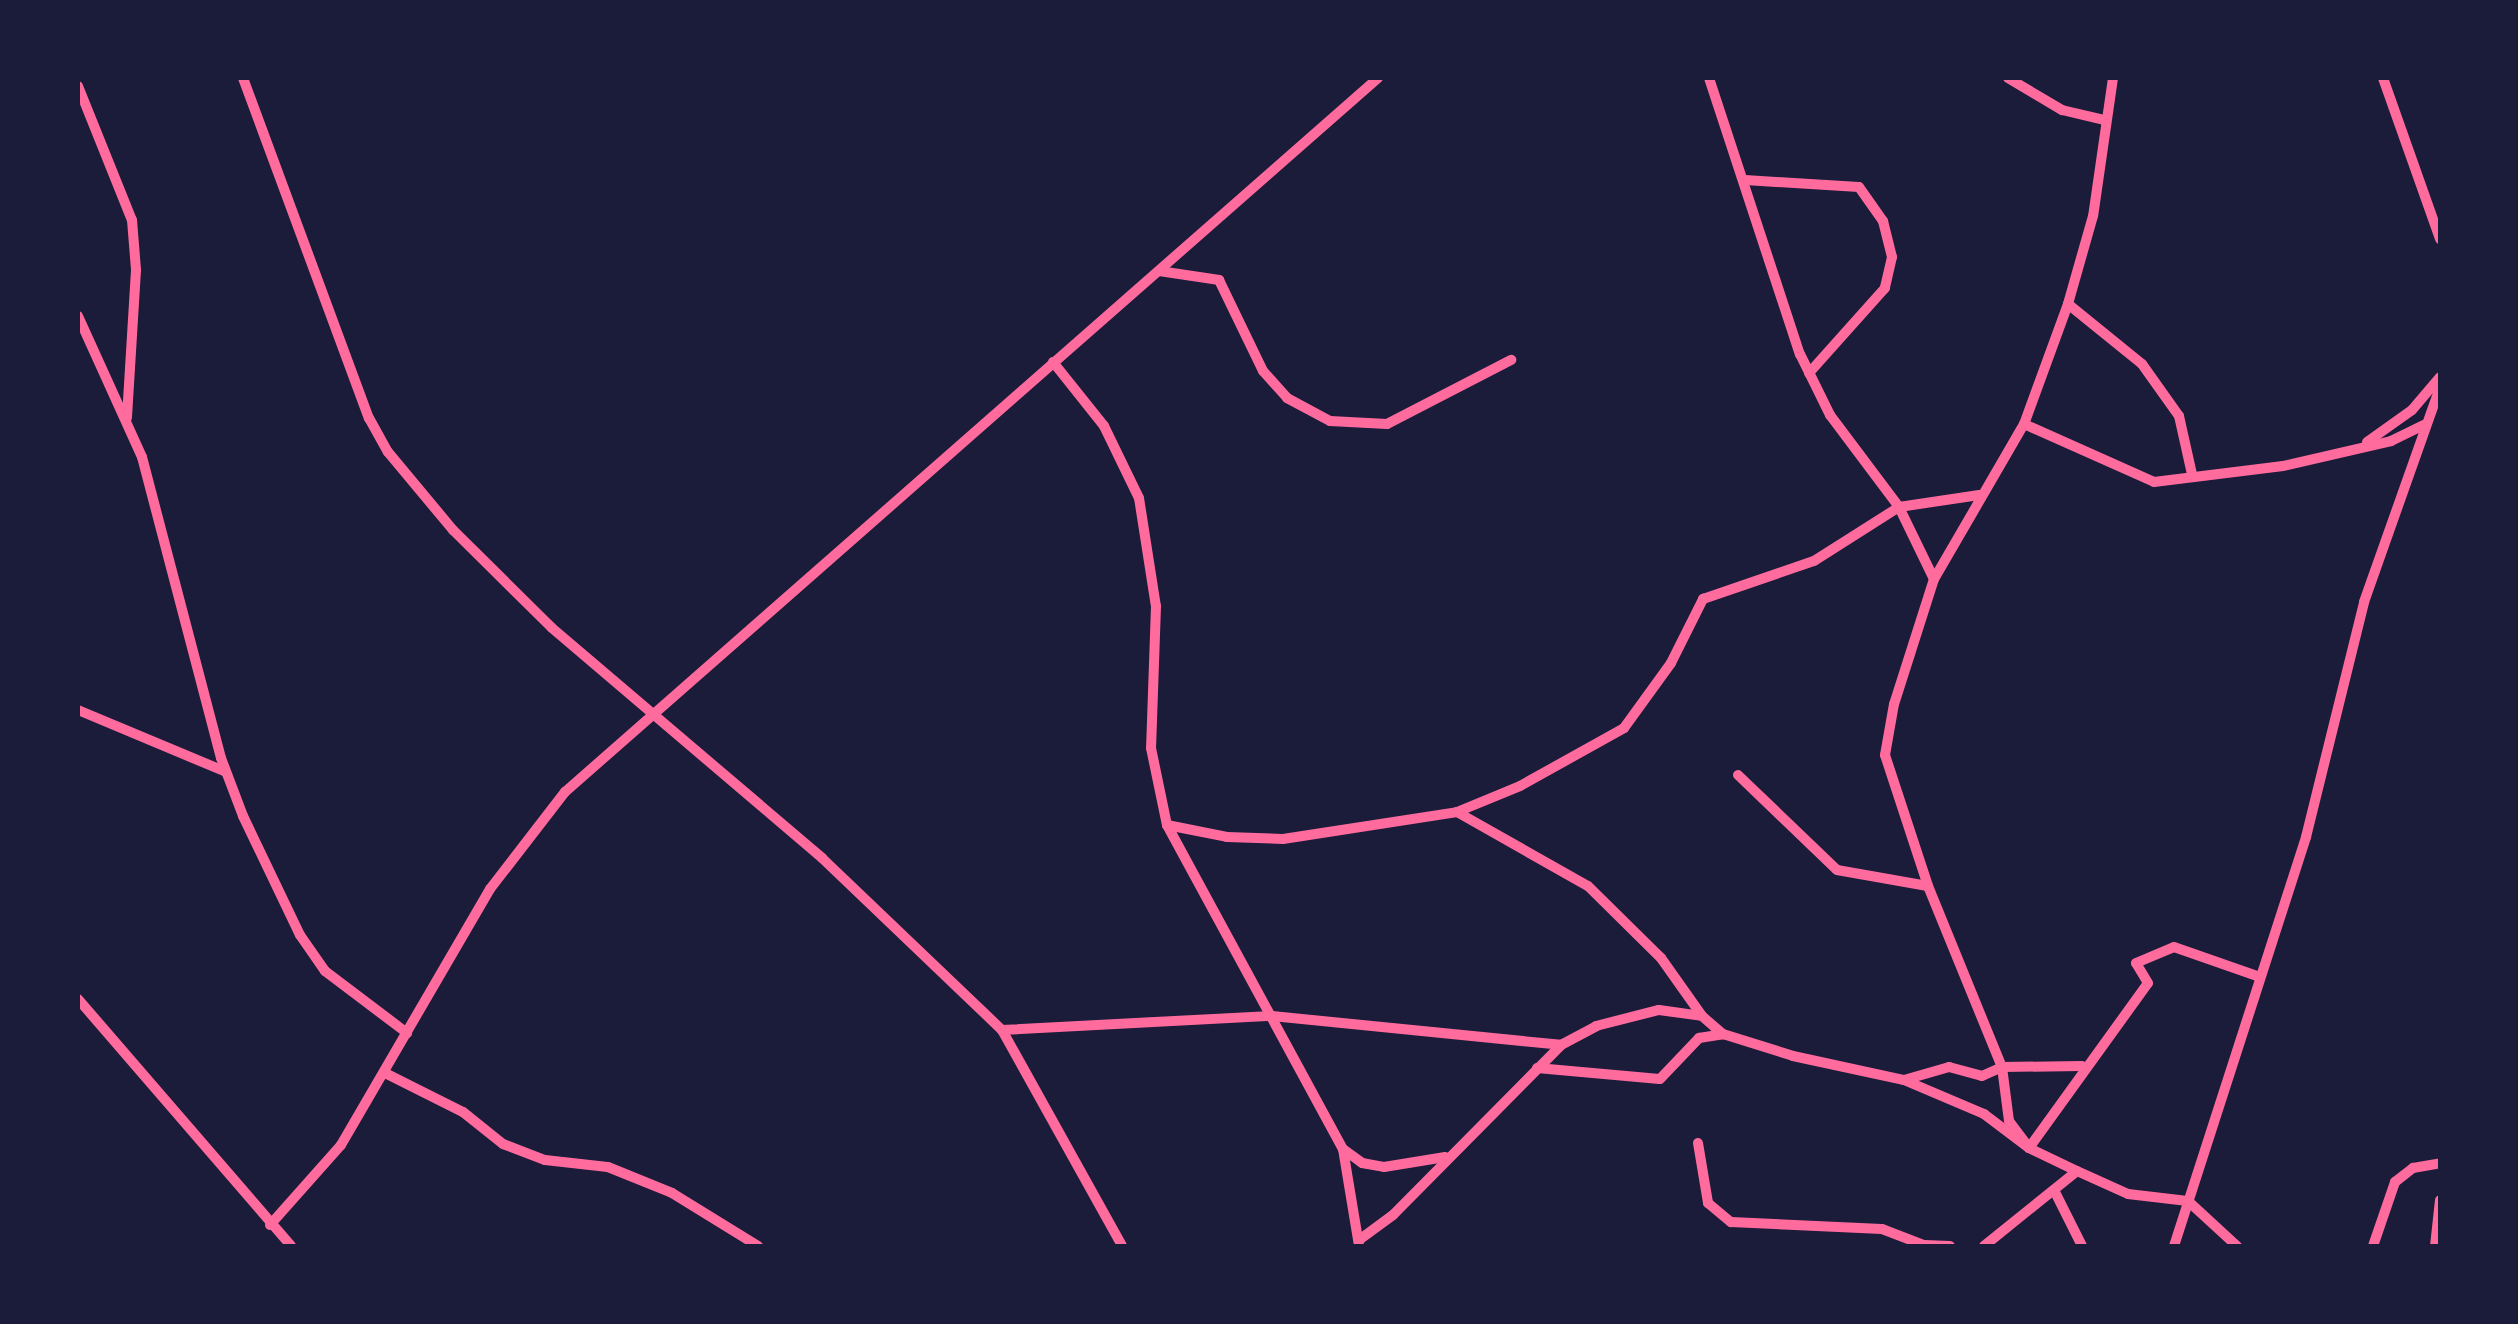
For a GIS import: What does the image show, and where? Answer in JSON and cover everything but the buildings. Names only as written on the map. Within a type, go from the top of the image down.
[{"type":"street","points":[[243,78],[376,434],[453,530],[650,716],[822,858],[1002,1030],[1122,1246]]},
{"type":"street","points":[[270,1224],[340,1145],[532,831],[616,742],[1378,78]]},
{"type":"street","points":[[1709,78],[1810,374],[1830,415],[1900,506],[1934,579]]},
{"type":"street","points":[[2008,78],[2062,110],[2104,120]]},
{"type":"street","points":[[2029,1148],[2008,1121],[2002,1067],[1928,886],[1885,755],[1894,704],[1934,579],[2024,424],[2068,304],[2094,216],[2104,120],[2113,78]]},
{"type":"street","points":[[2383,78],[2440,239]]},
{"type":"street","points":[[78,86],[132,220],[136,270],[127,425]]},
{"type":"street","points":[[1744,180],[1859,187],[1882,221],[1892,257],[1885,288],[1810,374]]},
{"type":"street","points":[[1158,271],[1219,280],[1263,371],[1287,398],[1330,421],[1387,424],[1512,360]]},
{"type":"street","points":[[2068,304],[2142,364],[2180,416],[2192,474]]},
{"type":"street","points":[[78,316],[142,457],[226,772],[308,947],[353,997],[406,1033]]},
{"type":"street","points":[[1053,362],[1104,426],[1139,498],[1157,625],[1151,748],[1167,825],[1343,1149],[1359,1244]]},
{"type":"street","points":[[2368,442],[2412,410],[2440,378]]},
{"type":"street","points":[[2174,1246],[2323,776],[2364,602],[2440,387]]},
{"type":"street","points":[[2024,424],[2154,482],[2192,474],[2232,476],[2368,442],[2390,441],[2424,425]]},
{"type":"street","points":[[1167,825],[1283,839],[1457,812],[1520,786],[1624,728],[1653,692],[1703,599],[1814,560],[1900,506],[1979,496]]},
{"type":"street","points":[[78,710],[226,772]]},
{"type":"street","points":[[1738,775],[1837,870],[1928,886]]},
{"type":"street","points":[[1457,812],[1588,886],[1660,958],[1702,1016],[1723,1034],[1849,1072],[1904,1080],[1984,1114],[2029,1148],[2128,1194],[2188,1201],[2237,1246]]},
{"type":"street","points":[[2029,1148],[2082,1066],[2148,983],[2136,962],[2150,953],[2194,950],[2260,977]]},
{"type":"street","points":[[78,999],[291,1246]]},
{"type":"street","points":[[1359,1244],[1561,1044],[1596,1026],[1659,1010],[1702,1016]]},
{"type":"street","points":[[1002,1030],[1272,1016],[1561,1044]]},
{"type":"street","points":[[1537,1068],[1660,1079],[1699,1038],[1723,1034]]},
{"type":"street","points":[[1904,1080],[1949,1067],[1982,1076],[2002,1067],[2082,1066]]},
{"type":"street","points":[[384,1072],[463,1112],[503,1144],[545,1160],[608,1168],[656,1187],[758,1246]]},
{"type":"street","points":[[1698,1144],[1708,1203],[1732,1222],[1882,1229],[1924,1245],[1950,1246]]},
{"type":"street","points":[[1343,1149],[1362,1163],[1384,1167],[1446,1157]]},
{"type":"street","points":[[2373,1246],[2395,1182],[2412,1168],[2440,1163]]},
{"type":"street","points":[[1984,1246],[2077,1172]]},
{"type":"street","points":[[2054,1190],[2082,1246]]},
{"type":"street","points":[[2435,1246],[2440,1200]]}]
